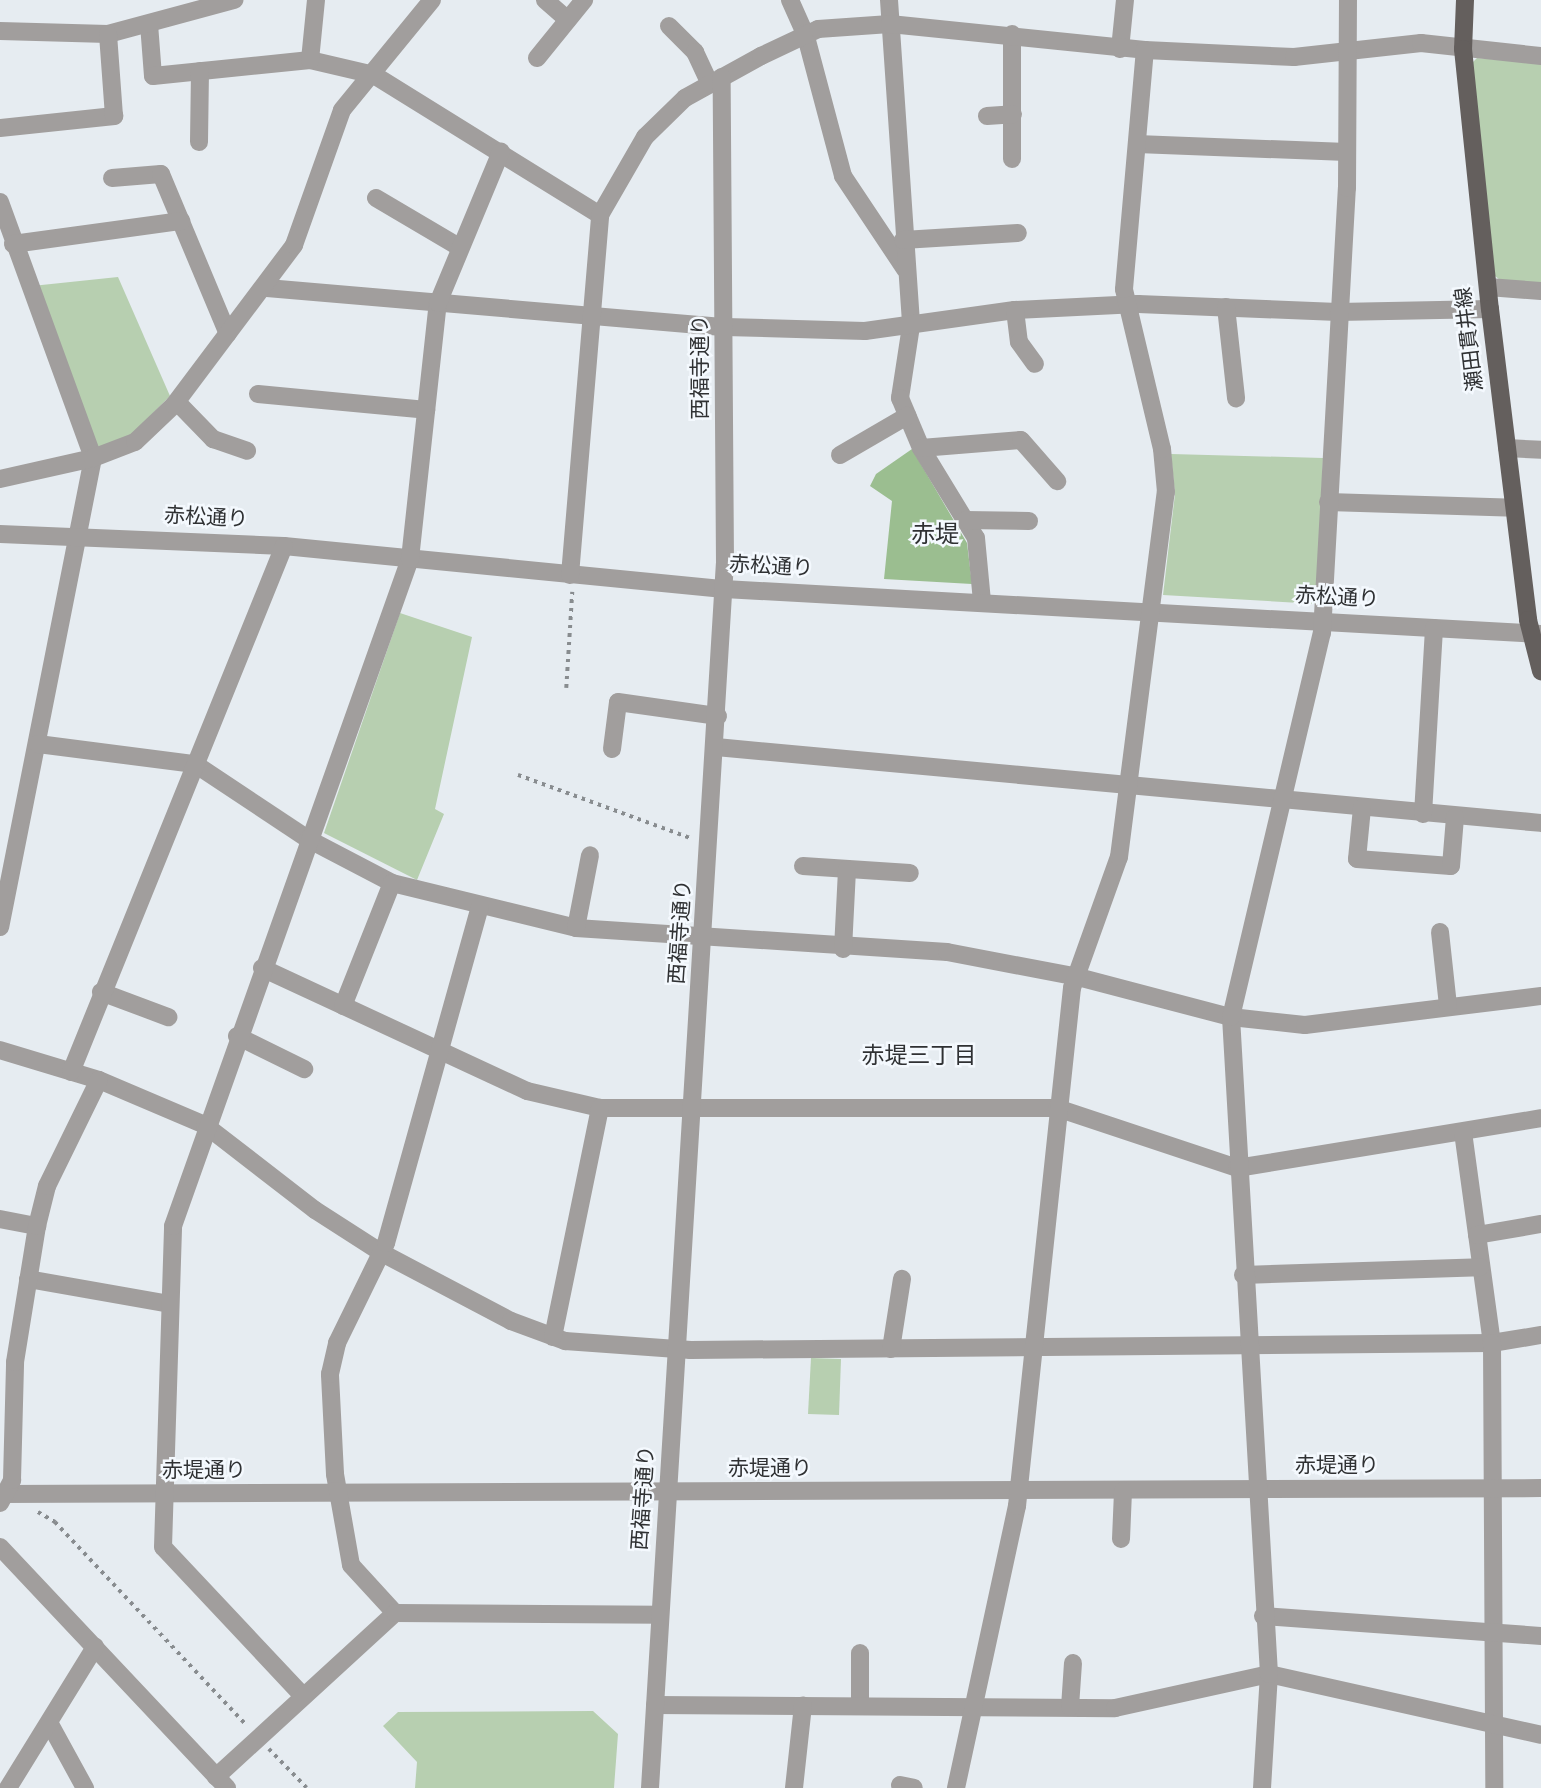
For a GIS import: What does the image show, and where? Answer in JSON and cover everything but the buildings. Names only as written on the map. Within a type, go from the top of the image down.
[{"type":"main road","name":"瀬田貫井線","points":[[1465,0],[1464,48],[1490,309],[1514,508],[1541,671]]},
{"type":"street","points":[[0,31],[108,34],[234,0]]},
{"type":"street","points":[[310,60],[316,0]]},
{"type":"street","points":[[0,479],[93,458],[135,442],[177,402],[228,334],[267,288],[294,245],[342,110],[432,0]]},
{"type":"street","points":[[545,0],[568,20]]},
{"type":"street","points":[[537,58],[583,0]]},
{"type":"street","points":[[790,0],[805,33],[843,176],[905,270]]},
{"type":"street","points":[[888,0],[902,240],[911,326],[900,398],[921,448],[975,538],[982,602]]},
{"type":"street","points":[[1120,49],[1125,0]]},
{"type":"street","points":[[1262,1788],[1269,1674],[1263,1616],[1247,1346],[1231,1017],[1323,620],[1347,152],[1348,0]]},
{"type":"street","points":[[149,24],[153,76],[310,60],[373,75],[600,215]]},
{"type":"street","points":[[571,583],[600,215],[646,137],[685,97],[805,33],[890,24],[1012,34],[1120,49],[1348,55],[1408,43],[1541,56]]},
{"type":"street","points":[[668,26],[695,51],[716,81]]},
{"type":"street","points":[[0,128],[114,116],[108,34]]},
{"type":"street","points":[[1012,34],[1012,159]]},
{"type":"street","points":[[956,1788],[1018,1493],[1057,1108],[1078,976],[1119,857],[1151,612],[1166,471],[1125,305],[1145,50]]},
{"type":"street","points":[[199,142],[200,71]]},
{"type":"street","name":"西福寺通り","points":[[650,1788],[724,589],[724,327],[716,81]]},
{"type":"street","points":[[987,116],[1013,114]]},
{"type":"street","points":[[1137,144],[1347,152]]},
{"type":"street","points":[[303,1696],[163,1547],[173,1226],[205,1125],[410,559],[438,303],[459,247],[501,152]]},
{"type":"street","points":[[112,178],[161,174],[228,334]]},
{"type":"street","points":[[376,198],[459,247]]},
{"type":"street","points":[[0,202],[13,244],[93,458],[0,927]]},
{"type":"street","points":[[13,244],[181,221]]},
{"type":"street","points":[[902,240],[1018,233]]},
{"type":"street","points":[[1488,287],[1541,291]]},
{"type":"street","points":[[267,288],[724,327],[865,331],[1015,310],[1125,305],[1338,312],[1490,309]]},
{"type":"street","points":[[1226,307],[1237,398]]},
{"type":"street","points":[[1015,310],[1018,342],[1035,364]]},
{"type":"street","points":[[258,394],[426,410]]},
{"type":"street","points":[[177,402],[213,439],[247,451]]},
{"type":"street","points":[[841,455],[907,416]]},
{"type":"street","points":[[921,448],[1021,440],[1057,481]]},
{"type":"street","points":[[1507,448],[1541,450]]},
{"type":"street","points":[[1328,502],[1514,508]]},
{"type":"street","points":[[965,520],[1029,521]]},
{"type":"street","name":"赤松通り","points":[[0,534],[284,546],[410,559],[571,583],[1323,620],[1535,634]]},
{"type":"street","points":[[71,1072],[101,992],[284,546]]},
{"type":"street","points":[[1423,814],[1434,628]]},
{"type":"street","points":[[612,750],[618,702],[718,716]]},
{"type":"street","points":[[38,744],[195,764],[308,839],[392,883],[480,907],[576,928],[843,949],[947,952],[1078,976],[1231,1017],[1305,1025],[1541,996]]},
{"type":"street","points":[[716,747],[1541,823]]},
{"type":"street","points":[[1362,808],[1357,859],[1451,866],[1455,817]]},
{"type":"street","points":[[576,928],[590,855]]},
{"type":"street","points":[[803,866],[910,873]]},
{"type":"street","points":[[843,949],[847,869]]},
{"type":"street","points":[[343,1006],[392,883]]},
{"type":"street","points":[[395,1613],[351,1565],[338,1495],[330,1374],[337,1343],[382,1253],[480,907]]},
{"type":"street","points":[[1440,932],[1448,1006]]},
{"type":"street","points":[[262,968],[527,1091],[600,1108],[1057,1108],[1237,1168],[1541,1118]]},
{"type":"street","points":[[101,992],[168,1017]]},
{"type":"street","points":[[237,1036],[304,1069]]},
{"type":"street","points":[[0,1050],[99,1080],[205,1125],[315,1210],[382,1253],[552,1337],[677,1350],[1492,1343],[1541,1335]]},
{"type":"street","points":[[2,1497],[15,1362],[37,1226],[47,1186],[99,1080]]},
{"type":"street","points":[[552,1337],[600,1108]]},
{"type":"street","points":[[1463,1132],[1492,1343],[1494,1788]]},
{"type":"street","points":[[0,1219],[37,1226]]},
{"type":"street","points":[[1477,1235],[1541,1224]]},
{"type":"street","points":[[1243,1275],[1480,1267]]},
{"type":"street","points":[[29,1279],[170,1304]]},
{"type":"street","points":[[891,1349],[902,1279]]},
{"type":"street","name":"赤堤通り","points":[[2,1497],[1541,1488]]},
{"type":"street","points":[[1121,1539],[1123,1491]]},
{"type":"street","points":[[0,1547],[222,1782],[259,1738],[395,1613],[660,1615]]},
{"type":"street","points":[[1263,1616],[1495,1635],[1541,1636]]},
{"type":"street","points":[[7,1779],[51,1726],[95,1647]]},
{"type":"street","points":[[860,1653],[860,1704]]},
{"type":"street","points":[[1070,1707],[1073,1663]]},
{"type":"street","points":[[655,1706],[973,1704],[1115,1708],[1269,1674],[1494,1727],[1541,1735]]},
{"type":"street","points":[[794,1788],[803,1705]]},
{"type":"street","points":[[51,1726],[85,1788]]},
{"type":"path","points":[[566,688],[571,583]]},
{"type":"path","points":[[518,775],[698,841]]},
{"type":"path","points":[[28,1507],[55,1522],[307,1788]]},
{"type":"green space","points":[[1477,58],[1541,63],[1541,287],[1505,284],[1495,276],[1469,66]]},
{"type":"green space","points":[[118,277],[170,396],[130,436],[96,453],[32,286]]},
{"type":"green space","points":[[912,449],[967,543],[972,584],[884,579],[892,501],[870,486],[876,474]]},
{"type":"green space","points":[[1171,454],[1323,458],[1317,604],[1163,595],[1175,494]]},
{"type":"green space","points":[[400,613],[472,637],[435,809],[444,814],[417,880],[324,833]]},
{"type":"green space","points":[[811,1358],[841,1359],[839,1415],[808,1414]]},
{"type":"green space","points":[[593,1711],[618,1734],[614,1788],[415,1788],[417,1762],[383,1726],[398,1712]]},
{"type":"district","name":"赤堤","points":[[935,537]]},
{"type":"district","name":"赤堤三丁目","points":[[919,1058]]}]
